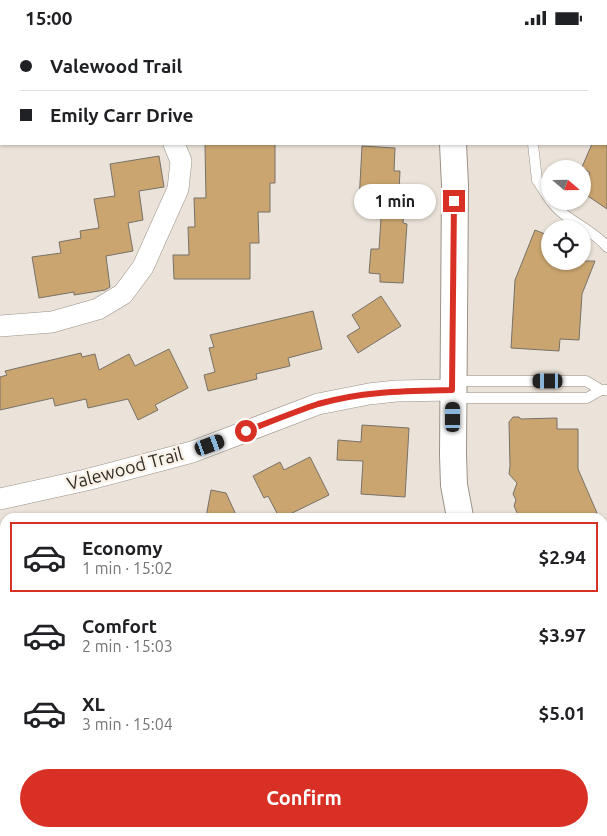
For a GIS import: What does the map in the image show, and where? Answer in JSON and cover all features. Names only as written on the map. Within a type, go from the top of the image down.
[{"type":"street","points":[[0,326],[52,322],[98,309],[122,294],[143,267],[178,189],[181,161],[174,145]]},
{"type":"street","points":[[453,145],[455,185],[454,485],[459,513]]},
{"type":"street","name":"Valewood Trail","points":[[0,499],[86,480],[192,452],[318,404],[368,394],[396,391],[453,390]]},
{"type":"lane","points":[[533,145],[537,180],[541,186]]},
{"type":"lane","points":[[560,210],[594,234],[607,247]]},
{"type":"lane","points":[[453,390],[586,381],[604,390]]},
{"type":"lane","points":[[453,390],[586,398],[604,390]]},
{"type":"building","points":[[205,145],[275,145],[275,183],[270,183],[270,212],[258,212],[259,243],[250,243],[250,279],[174,279],[173,255],[189,255],[188,227],[195,227],[194,198],[206,198]]},
{"type":"building","points":[[592,145],[607,145],[607,209],[591,198],[591,160],[585,160]]},
{"type":"building","points":[[362,146],[395,148],[394,171],[400,171],[399,189],[405,189],[403,223],[407,224],[403,283],[380,282],[380,274],[369,273],[371,249],[379,249],[382,203],[359,202]]},
{"type":"building","points":[[159,156],[164,187],[139,191],[143,220],[128,223],[133,251],[106,256],[110,287],[105,290],[74,295],[74,292],[39,298],[32,257],[61,253],[59,242],[81,238],[80,231],[99,228],[94,199],[115,196],[110,164]]},
{"type":"building","points":[[535,230],[541,232],[541,270],[591,270],[591,261],[595,261],[582,294],[579,340],[560,339],[559,351],[511,348],[515,280]]},
{"type":"building","points":[[381,296],[401,326],[358,353],[347,336],[360,328],[352,315]]},
{"type":"building","points":[[313,311],[322,349],[288,358],[290,366],[256,374],[257,379],[208,391],[204,375],[215,372],[209,348],[214,347],[210,335]]},
{"type":"building","points":[[169,349],[188,388],[155,405],[158,410],[138,420],[128,399],[88,408],[86,399],[55,406],[53,398],[0,410],[0,377],[7,375],[5,371],[81,353],[82,357],[95,354],[99,370],[129,354],[135,366]]},
{"type":"building","points":[[513,417],[521,419],[557,418],[557,429],[578,429],[578,469],[597,513],[517,513],[514,506],[516,500],[513,494],[517,483],[509,474],[509,422]]},
{"type":"building","points":[[362,425],[409,428],[405,497],[361,494],[363,461],[337,460],[338,440],[361,442]]},
{"type":"building","points":[[310,457],[329,495],[292,513],[277,513],[268,496],[264,498],[253,476],[280,462],[284,470]]},
{"type":"building","points":[[211,490],[226,493],[235,513],[207,513]]},
{"type":"route","points":[[246,431],[318,404],[347,397],[396,391],[452,390],[454,201]]}]
